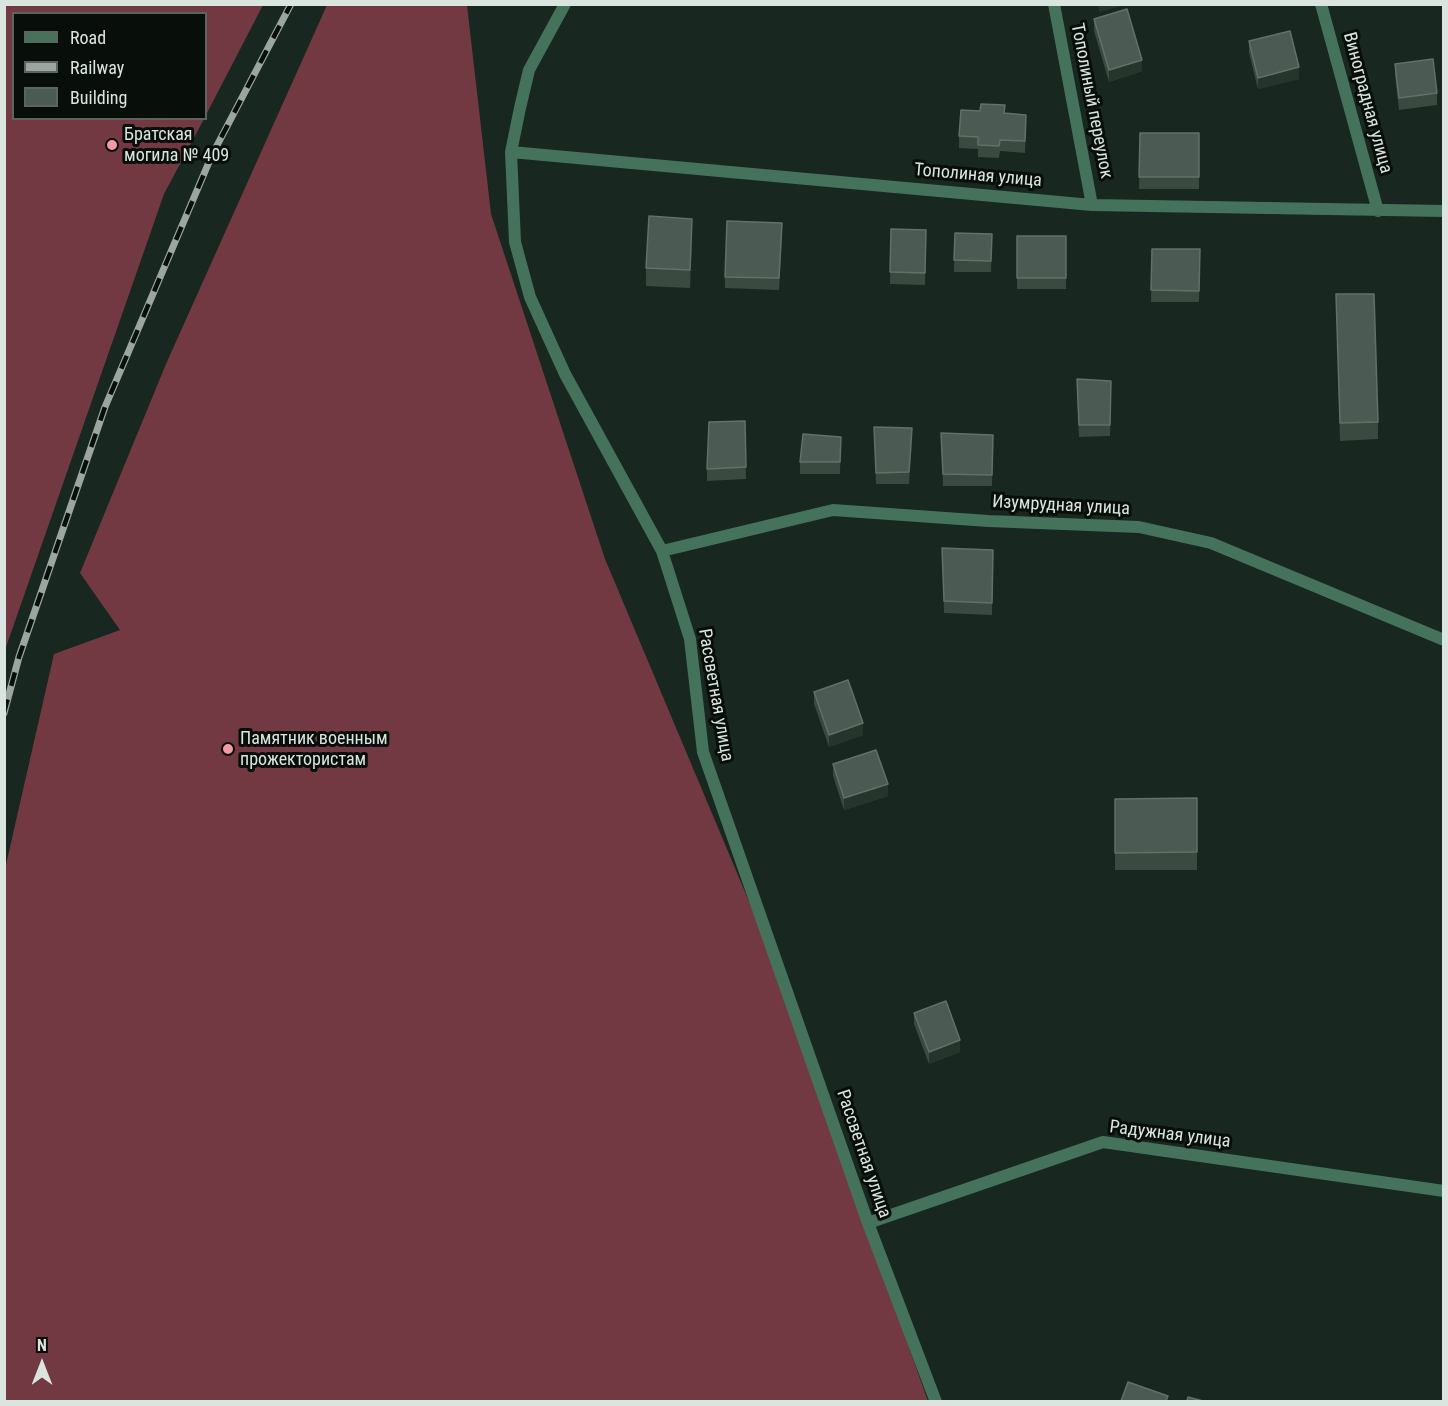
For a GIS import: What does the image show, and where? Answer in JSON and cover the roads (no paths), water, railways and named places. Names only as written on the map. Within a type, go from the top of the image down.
[{"type":"street","name":"Рассветная улица","points":[[565,4],[530,70],[511,152],[515,242],[530,297],[566,374],[662,550],[690,639],[703,752],[868,1223],[936,1401]]},
{"type":"street","name":"Тополиный переулок","points":[[1054,4],[1092,205]]},
{"type":"street","name":"Виноградная улица","points":[[1321,4],[1378,211]]},
{"type":"street","name":"Тополиная улица","points":[[511,152],[1092,205],[1443,211]]},
{"type":"street","name":"Изумрудная улица","points":[[662,550],[833,510],[1139,528],[1211,543],[1443,639]]},
{"type":"street","name":"Радужная улица","points":[[868,1223],[1102,1142],[1443,1191]]},
{"type":"railway","points":[[4,713],[19,657],[105,407],[212,155],[291,4]]},
{"type":"place","name":"Братская могила № 409","points":[[112,145]]},
{"type":"place","name":"Памятник военным прожектористам","points":[[228,749]]}]
